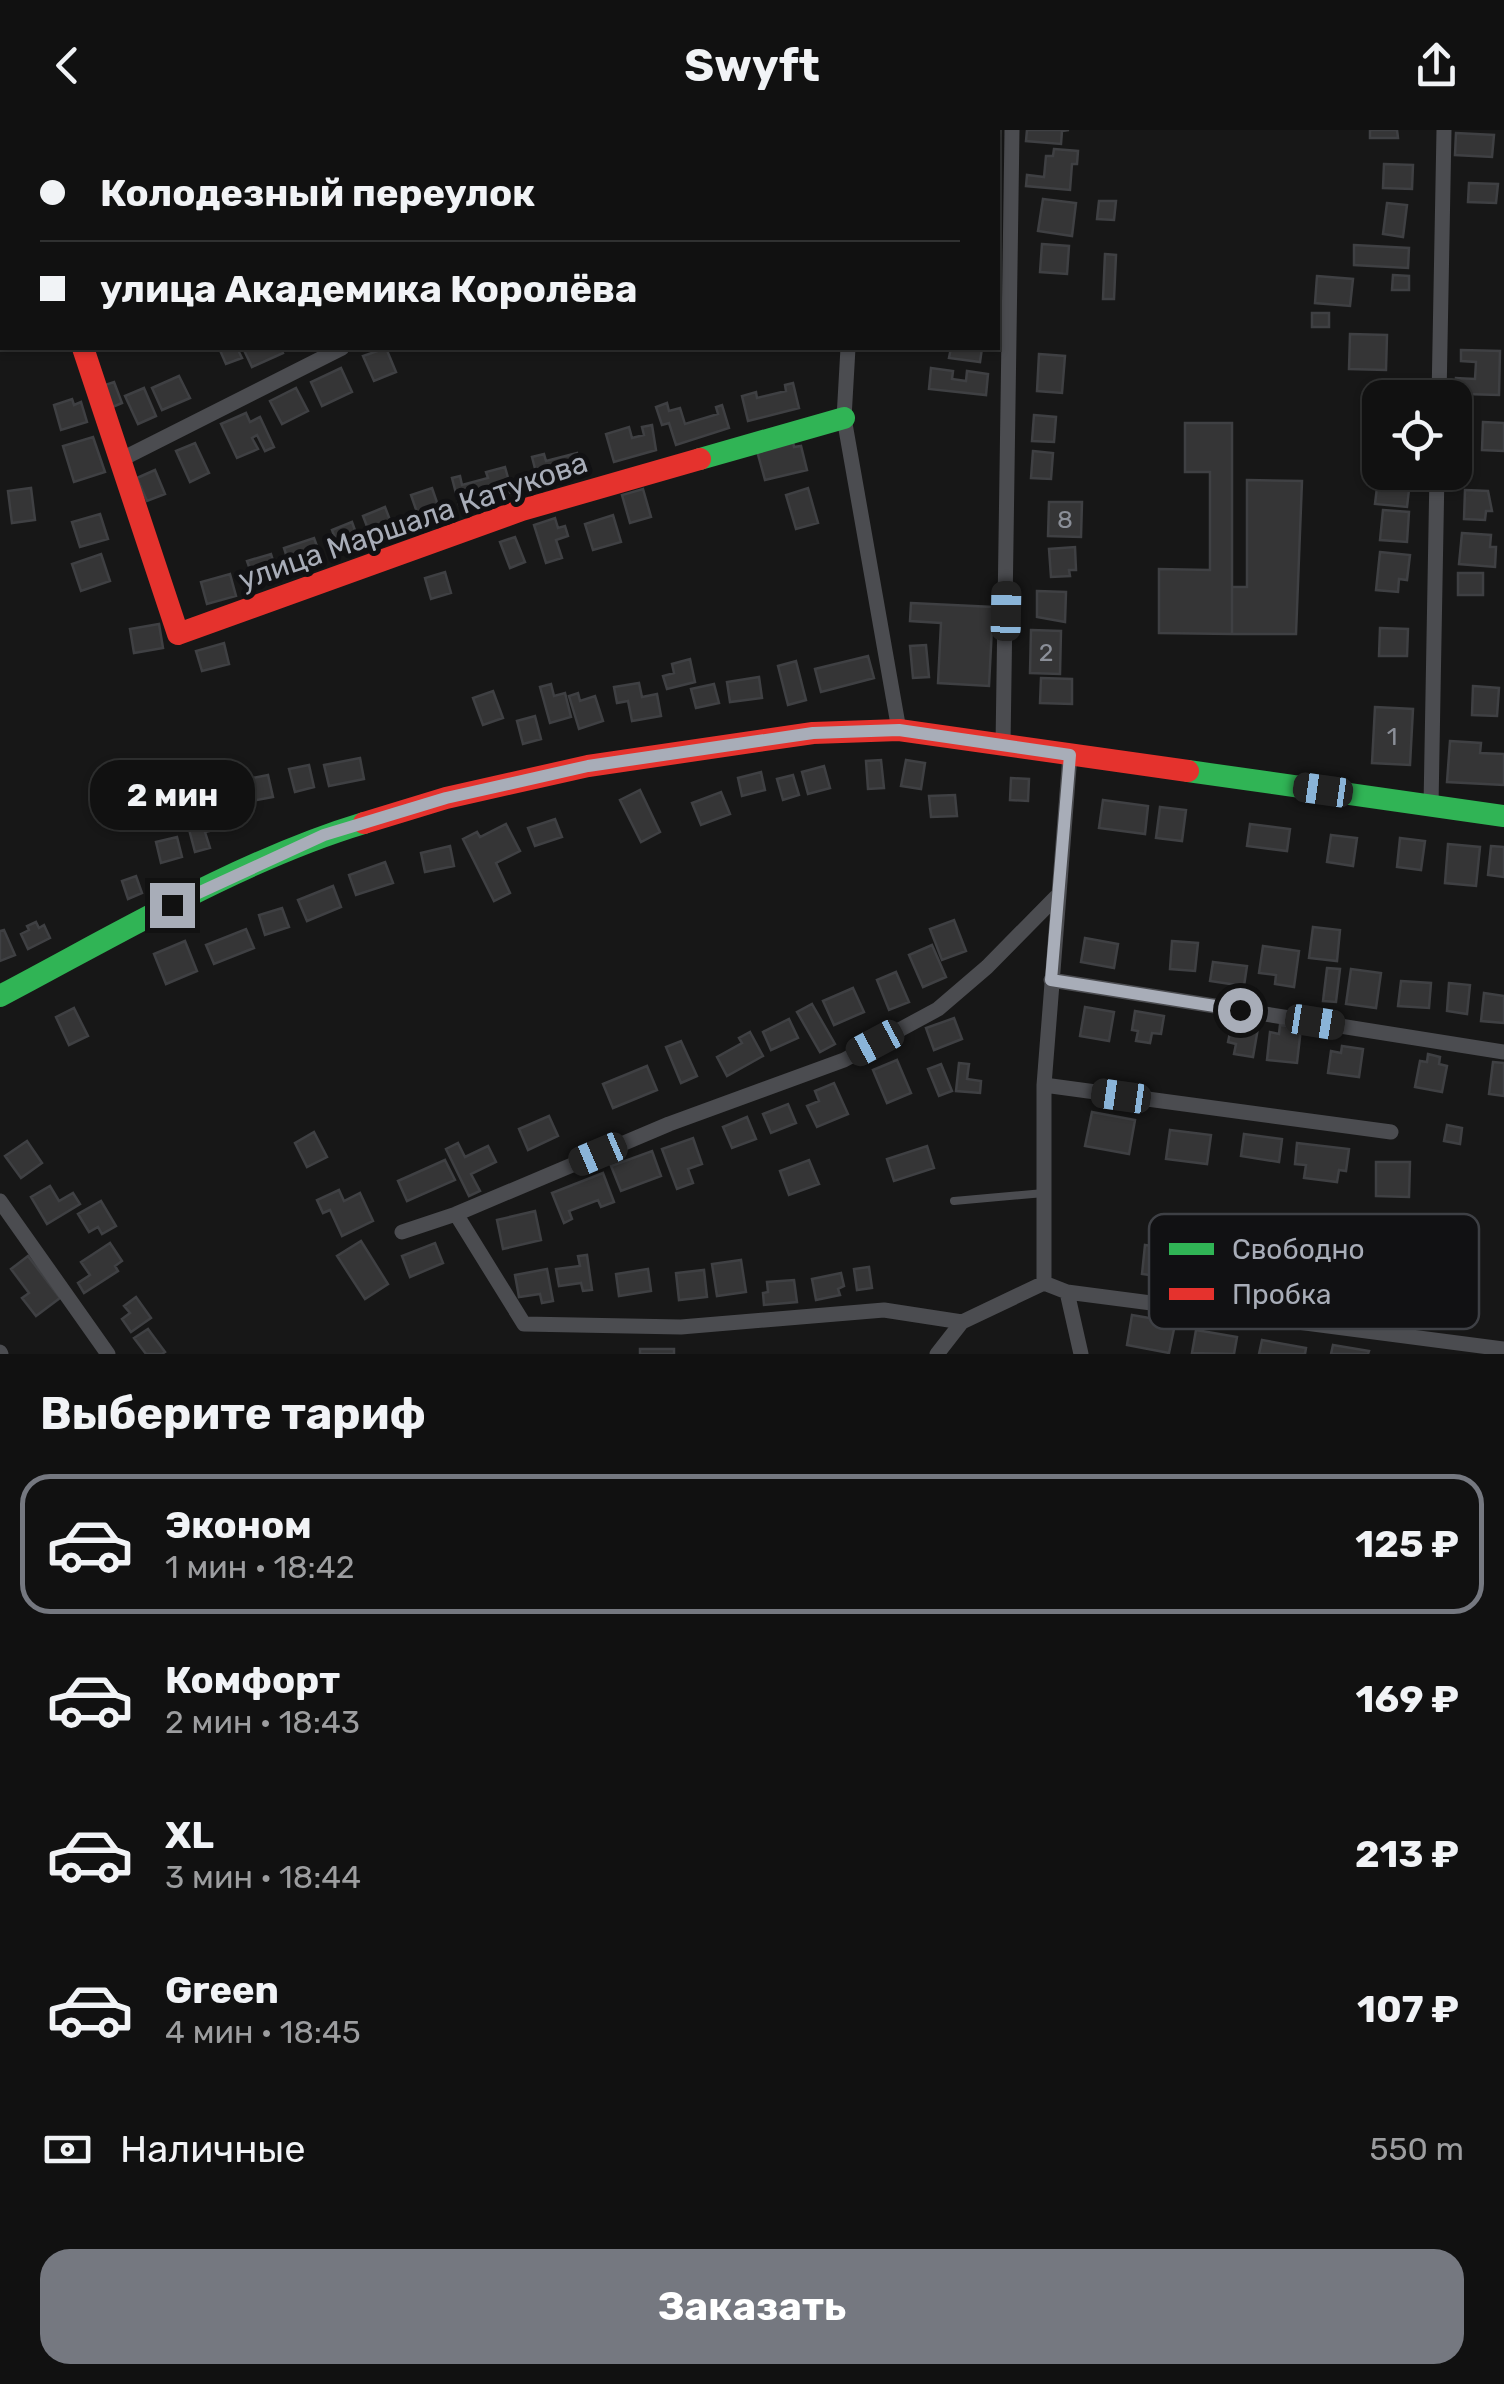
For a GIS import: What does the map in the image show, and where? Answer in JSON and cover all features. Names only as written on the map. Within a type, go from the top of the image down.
[{"type":"street","points":[[1003,746],[1012,130]]},
{"type":"street","points":[[1439,380],[1444,130]]},
{"type":"street","name":"улица Маршала Катукова","points":[[84,350],[178,634],[522,510],[844,418]]},
{"type":"street","points":[[118,461],[338,350]]},
{"type":"street","points":[[848,350],[844,418],[899,730]]},
{"type":"street","points":[[1431,806],[1438,490]]},
{"type":"street","points":[[0,996],[172,905],[324,835],[446,798],[588,766],[813,733],[899,730],[1504,816]]},
{"type":"street","points":[[1044,1283],[1044,1085],[1070,755]]},
{"type":"street","points":[[402,1232],[456,1214],[670,1124],[844,1060],[938,1009],[987,967],[1056,897]]},
{"type":"street","points":[[1051,980],[1504,1052]]},
{"type":"street","points":[[1044,1085],[1391,1132]]},
{"type":"street","points":[[0,1201],[108,1354]]},
{"type":"street","points":[[456,1214],[524,1324],[681,1327],[884,1310],[962,1322]]},
{"type":"street","points":[[937,1354],[962,1322],[1044,1283],[1068,1292],[1149,1303]]},
{"type":"street","points":[[1068,1292],[1081,1354]]},
{"type":"street","points":[[1351,1329],[1504,1349]]},
{"type":"lane","points":[[954,1200],[1044,1193]]},
{"type":"building","points":[[1027,130],[1069,130],[1062,131],[1061,144],[1026,141]]},
{"type":"building","points":[[1370,130],[1397,130],[1398,138],[1370,138]]},
{"type":"building","points":[[1456,133],[1494,135],[1492,157],[1455,155]]},
{"type":"building","points":[[1054,149],[1078,151],[1077,164],[1072,164],[1070,190],[1026,186],[1027,175],[1044,177],[1046,156],[1053,156]]},
{"type":"building","points":[[1384,164],[1413,165],[1412,189],[1383,188]]},
{"type":"building","points":[[1469,183],[1498,184],[1496,203],[1468,202]]},
{"type":"building","points":[[1043,199],[1076,203],[1072,236],[1038,231]]},
{"type":"building","points":[[1099,201],[1116,201],[1114,220],[1097,219]]},
{"type":"building","points":[[1387,203],[1407,205],[1403,237],[1383,234]]},
{"type":"building","points":[[1042,244],[1069,246],[1067,274],[1040,272]]},
{"type":"building","points":[[1354,245],[1409,248],[1408,268],[1354,265]]},
{"type":"building","points":[[1105,254],[1116,255],[1114,299],[1103,299]]},
{"type":"building","points":[[1393,275],[1409,276],[1409,290],[1392,290]]},
{"type":"building","points":[[1317,276],[1353,279],[1350,306],[1315,303]]},
{"type":"building","points":[[1312,313],[1329,313],[1329,327],[1312,327]]},
{"type":"building","points":[[1350,334],[1387,335],[1386,370],[1349,369]]},
{"type":"building","points":[[220,350],[238,350],[242,358],[226,364]]},
{"type":"building","points":[[244,350],[282,350],[283,353],[252,367]]},
{"type":"building","points":[[387,350],[396,372],[374,381],[363,356]]},
{"type":"building","points":[[951,350],[982,350],[980,362],[949,358]]},
{"type":"building","points":[[1461,350],[1500,351],[1499,395],[1472,394],[1472,380],[1456,380],[1475,379],[1476,362],[1461,361]]},
{"type":"building","points":[[1039,354],[1065,356],[1062,393],[1037,391]]},
{"type":"building","points":[[341,368],[352,392],[322,406],[311,382]]},
{"type":"building","points":[[931,368],[953,371],[952,379],[966,381],[967,371],[988,374],[986,395],[929,389]]},
{"type":"building","points":[[179,376],[190,398],[162,410],[152,388]]},
{"type":"building","points":[[114,382],[122,403],[110,408],[102,386]]},
{"type":"building","points":[[793,383],[799,408],[748,421],[742,396],[756,392],[757,398],[786,391],[785,385]]},
{"type":"building","points":[[144,388],[156,416],[138,424],[125,396]]},
{"type":"building","points":[[296,388],[308,411],[282,424],[270,401]]},
{"type":"building","points":[[72,399],[74,405],[81,402],[87,422],[61,430],[54,405]]},
{"type":"building","points":[[667,403],[669,411],[680,408],[685,424],[718,414],[716,407],[722,405],[729,428],[676,445],[669,423],[662,425],[656,407]]},
{"type":"building","points":[[246,413],[250,422],[260,417],[274,447],[265,451],[257,435],[252,438],[258,449],[237,458],[221,424]]},
{"type":"building","points":[[1034,415],[1056,417],[1054,442],[1032,441]]},
{"type":"building","points":[[1483,422],[1504,423],[1504,451],[1482,450]]},
{"type":"building","points":[[1185,423],[1232,423],[1232,634],[1159,633],[1159,569],[1210,570],[1210,472],[1185,472]]},
{"type":"building","points":[[652,425],[656,450],[614,462],[606,434],[629,427],[632,438],[644,435],[642,427]]},
{"type":"building","points":[[93,437],[105,472],[74,482],[63,446]]},
{"type":"building","points":[[793,442],[794,447],[801,446],[807,470],[765,480],[757,451]]},
{"type":"building","points":[[195,443],[209,473],[190,482],[176,451]]},
{"type":"building","points":[[1033,451],[1053,453],[1051,479],[1031,478]]},
{"type":"building","points":[[577,453],[582,472],[539,484],[532,457],[544,454],[546,461]]},
{"type":"building","points":[[505,467],[512,492],[459,505],[452,478],[460,476],[462,485],[488,478],[486,472]]},
{"type":"building","points":[[155,470],[165,494],[147,501],[137,478]]},
{"type":"building","points":[[1247,480],[1302,481],[1296,634],[1232,634],[1232,587],[1247,587]]},
{"type":"building","points":[[31,488],[35,520],[12,523],[8,491]]},
{"type":"building","points":[[432,488],[441,514],[420,521],[411,495]]},
{"type":"building","points":[[808,488],[818,523],[796,529],[786,495]]},
{"type":"building","points":[[643,489],[651,517],[630,523],[622,495]]},
{"type":"building","points":[[1377,490],[1409,490],[1407,507],[1375,504]]},
{"type":"building","points":[[1465,490],[1488,491],[1492,511],[1486,511],[1485,520],[1464,519]]},
{"type":"building","points":[[1049,502],[1082,502],[1081,537],[1048,536]]},
{"type":"building","points":[[385,507],[395,533],[373,542],[363,516]]},
{"type":"building","points":[[1383,510],[1409,512],[1407,542],[1380,540]]},
{"type":"building","points":[[100,514],[108,539],[80,547],[72,522]]},
{"type":"building","points":[[613,515],[621,542],[593,550],[585,524]]},
{"type":"building","points":[[555,518],[558,528],[565,526],[568,536],[556,540],[562,558],[546,563],[534,525]]},
{"type":"building","points":[[352,522],[361,547],[341,554],[332,530]]},
{"type":"building","points":[[1462,533],[1491,535],[1490,547],[1496,547],[1495,567],[1459,564]]},
{"type":"building","points":[[515,537],[525,562],[510,568],[500,542]]},
{"type":"building","points":[[314,538],[323,563],[292,573],[284,548]]},
{"type":"building","points":[[1075,547],[1076,570],[1069,570],[1070,576],[1051,577],[1049,549]]},
{"type":"building","points":[[1380,552],[1410,555],[1407,580],[1399,579],[1398,592],[1376,590]]},
{"type":"building","points":[[101,554],[110,581],[81,591],[72,564]]},
{"type":"building","points":[[271,554],[279,580],[269,583],[265,571],[252,575],[247,561]]},
{"type":"building","points":[[445,572],[451,593],[431,599],[425,578]]},
{"type":"building","points":[[1458,573],[1483,573],[1483,595],[1458,595]]},
{"type":"building","points":[[230,574],[236,596],[207,604],[201,582]]},
{"type":"building","points":[[1037,591],[1066,592],[1065,622],[1037,617]]},
{"type":"building","points":[[911,603],[993,607],[989,686],[938,683],[941,623],[910,621]]},
{"type":"building","points":[[159,624],[163,648],[134,653],[130,629]]},
{"type":"building","points":[[1380,628],[1408,629],[1407,656],[1379,656]]},
{"type":"building","points":[[1031,630],[1061,631],[1060,674],[1030,673]]},
{"type":"building","points":[[224,643],[229,664],[202,671],[196,651]]},
{"type":"building","points":[[926,645],[929,677],[913,678],[910,646]]},
{"type":"building","points":[[868,656],[874,678],[821,692],[815,669]]},
{"type":"building","points":[[690,659],[695,682],[667,689],[663,676],[674,673],[672,664]]},
{"type":"building","points":[[796,661],[806,700],[788,705],[778,666]]},
{"type":"building","points":[[759,677],[762,698],[730,702],[727,682]]},
{"type":"building","points":[[1041,678],[1072,679],[1072,704],[1040,703]]},
{"type":"building","points":[[639,683],[642,697],[657,694],[661,716],[632,721],[628,701],[617,703],[614,687]]},
{"type":"building","points":[[551,684],[554,696],[565,693],[571,717],[550,723],[540,687]]},
{"type":"building","points":[[714,684],[719,703],[696,708],[691,689]]},
{"type":"building","points":[[1473,686],[1499,688],[1497,716],[1472,715]]},
{"type":"building","points":[[493,691],[503,718],[483,725],[473,698]]},
{"type":"building","points":[[578,693],[580,701],[595,696],[603,721],[579,729],[569,696]]},
{"type":"building","points":[[1375,707],[1413,709],[1410,765],[1372,763]]},
{"type":"building","points":[[535,716],[541,739],[523,744],[517,721]]},
{"type":"building","points":[[1450,741],[1481,743],[1480,753],[1504,754],[1504,785],[1447,782]]},
{"type":"building","points":[[360,758],[364,779],[329,786],[324,765]]},
{"type":"building","points":[[881,760],[884,788],[868,789],[866,761]]},
{"type":"building","points":[[906,760],[925,763],[921,789],[901,786]]},
{"type":"building","points":[[309,765],[314,787],[295,792],[289,769]]},
{"type":"building","points":[[824,766],[830,788],[808,794],[802,772]]},
{"type":"building","points":[[761,772],[765,790],[742,796],[738,778]]},
{"type":"building","points":[[268,775],[273,797],[246,802],[242,780]]},
{"type":"building","points":[[793,775],[799,795],[783,800],[777,779]]},
{"type":"building","points":[[1011,778],[1029,779],[1028,801],[1010,800]]},
{"type":"building","points":[[640,790],[660,832],[641,842],[620,800]]},
{"type":"building","points":[[721,792],[730,814],[701,825],[692,803]]},
{"type":"building","points":[[955,795],[957,816],[931,817],[929,796]]},
{"type":"building","points":[[1103,800],[1148,806],[1145,834],[1099,828]]},
{"type":"building","points":[[1160,807],[1186,810],[1182,841],[1156,838]]},
{"type":"building","points":[[199,815],[201,824],[207,823],[209,831],[205,832],[210,848],[195,852],[186,818]]},
{"type":"building","points":[[555,819],[562,837],[535,846],[528,828]]},
{"type":"building","points":[[506,824],[520,851],[496,863],[510,893],[494,901],[463,839],[477,832],[480,837]]},
{"type":"building","points":[[1250,824],[1290,829],[1287,851],[1247,846]]},
{"type":"building","points":[[1331,835],[1357,838],[1353,866],[1327,862]]},
{"type":"building","points":[[177,837],[182,857],[161,863],[156,842]]},
{"type":"building","points":[[1400,838],[1425,841],[1421,870],[1397,867]]},
{"type":"building","points":[[1448,844],[1480,847],[1476,886],[1445,883]]},
{"type":"building","points":[[450,846],[454,866],[425,872],[421,853]]},
{"type":"building","points":[[1491,846],[1504,847],[1504,877],[1488,875]]},
{"type":"building","points":[[385,862],[393,883],[356,895],[349,875]]},
{"type":"building","points":[[136,876],[142,893],[128,899],[122,881]]},
{"type":"building","points":[[333,886],[341,907],[307,921],[298,900]]},
{"type":"building","points":[[282,908],[289,927],[265,935],[259,915]]},
{"type":"building","points":[[954,920],[966,951],[942,960],[930,929]]},
{"type":"building","points":[[36,922],[39,928],[44,925],[50,938],[28,949],[21,934]]},
{"type":"building","points":[[1313,927],[1340,930],[1337,961],[1309,958]]},
{"type":"building","points":[[246,929],[254,948],[214,964],[206,945]]},
{"type":"building","points":[[4,930],[15,955],[0,961],[0,931]]},
{"type":"building","points":[[1085,938],[1118,944],[1114,968],[1081,962]]},
{"type":"building","points":[[185,941],[197,971],[166,984],[154,954]]},
{"type":"building","points":[[1172,941],[1198,943],[1195,971],[1170,969]]},
{"type":"building","points":[[932,945],[946,977],[923,987],[909,955]]},
{"type":"building","points":[[1263,946],[1299,951],[1294,987],[1275,984],[1276,975],[1259,973]]},
{"type":"building","points":[[1213,962],[1247,966],[1244,986],[1210,981]]},
{"type":"building","points":[[1327,968],[1340,969],[1336,1002],[1323,1001]]},
{"type":"building","points":[[1351,969],[1381,973],[1376,1008],[1346,1004]]},
{"type":"building","points":[[896,972],[909,1002],[889,1010],[877,980]]},
{"type":"building","points":[[1401,981],[1431,983],[1429,1008],[1398,1006]]},
{"type":"building","points":[[1449,983],[1470,985],[1467,1014],[1447,1011]]},
{"type":"building","points":[[853,988],[864,1012],[834,1025],[823,1001]]},
{"type":"building","points":[[1484,993],[1504,996],[1504,1023],[1481,1021]]},
{"type":"building","points":[[812,1004],[835,1044],[820,1052],[797,1012]]},
{"type":"building","points":[[1085,1007],[1114,1012],[1109,1041],[1080,1036]]},
{"type":"building","points":[[74,1008],[88,1036],[69,1045],[56,1017]]},
{"type":"building","points":[[1135,1011],[1164,1016],[1161,1034],[1152,1033],[1150,1043],[1136,1041],[1138,1031],[1132,1030]]},
{"type":"building","points":[[954,1018],[962,1039],[934,1050],[926,1028]]},
{"type":"building","points":[[789,1019],[798,1038],[771,1050],[763,1032]]},
{"type":"building","points":[[1232,1023],[1258,1028],[1253,1057],[1234,1054],[1236,1044],[1228,1042]]},
{"type":"building","points":[[1280,1025],[1301,1028],[1297,1063],[1267,1060],[1270,1032],[1279,1034]]},
{"type":"building","points":[[750,1032],[763,1056],[727,1076],[717,1057],[742,1043],[739,1038]]},
{"type":"building","points":[[681,1041],[697,1076],[681,1083],[666,1047]]},
{"type":"building","points":[[1342,1046],[1363,1049],[1359,1077],[1328,1073],[1331,1051],[1341,1053]]},
{"type":"building","points":[[1428,1054],[1440,1057],[1439,1064],[1447,1066],[1442,1092],[1415,1087],[1420,1061],[1427,1062]]},
{"type":"building","points":[[897,1060],[911,1093],[887,1103],[873,1070]]},
{"type":"building","points":[[1493,1062],[1504,1063],[1504,1096],[1489,1094]]},
{"type":"building","points":[[959,1063],[969,1064],[967,1079],[981,1081],[980,1093],[956,1091]]},
{"type":"building","points":[[941,1064],[952,1091],[939,1096],[928,1069]]},
{"type":"building","points":[[647,1066],[657,1090],[613,1108],[603,1084]]},
{"type":"building","points":[[834,1083],[848,1114],[817,1127],[807,1106],[819,1101],[815,1091]]},
{"type":"building","points":[[788,1104],[796,1123],[771,1133],[763,1114]]},
{"type":"building","points":[[1092,1112],[1135,1120],[1129,1154],[1085,1146]]},
{"type":"building","points":[[549,1116],[558,1136],[528,1150],[519,1129]]},
{"type":"building","points":[[747,1117],[756,1139],[732,1148],[723,1127]]},
{"type":"building","points":[[1447,1125],[1462,1128],[1460,1144],[1444,1141]]},
{"type":"building","points":[[1170,1130],[1211,1135],[1207,1164],[1166,1159]]},
{"type":"building","points":[[314,1132],[327,1157],[307,1167],[295,1143]]},
{"type":"building","points":[[1244,1134],[1282,1139],[1279,1162],[1241,1156]]},
{"type":"building","points":[[693,1138],[702,1164],[688,1169],[693,1183],[677,1189],[662,1149]]},
{"type":"building","points":[[27,1141],[42,1163],[21,1178],[5,1156]]},
{"type":"building","points":[[458,1143],[465,1157],[488,1146],[496,1162],[471,1174],[480,1191],[469,1196],[446,1149]]},
{"type":"building","points":[[1297,1143],[1349,1149],[1346,1171],[1339,1170],[1337,1182],[1304,1178],[1306,1165],[1295,1164]]},
{"type":"building","points":[[927,1146],[934,1168],[894,1181],[887,1159]]},
{"type":"building","points":[[652,1151],[661,1176],[621,1191],[611,1166]]},
{"type":"building","points":[[445,1160],[455,1180],[407,1201],[398,1181]]},
{"type":"building","points":[[809,1160],[819,1184],[789,1195],[780,1171]]},
{"type":"building","points":[[1376,1162],[1410,1162],[1409,1197],[1376,1196]]},
{"type":"building","points":[[603,1173],[614,1202],[601,1207],[598,1200],[569,1211],[572,1219],[564,1223],[552,1193]]},
{"type":"building","points":[[50,1186],[59,1201],[73,1193],[80,1204],[47,1224],[31,1197]]},
{"type":"building","points":[[339,1190],[344,1201],[360,1193],[373,1221],[342,1236],[330,1210],[323,1213],[317,1200]]},
{"type":"building","points":[[101,1201],[116,1226],[102,1234],[98,1227],[89,1232],[78,1214]]},
{"type":"building","points":[[535,1211],[541,1240],[503,1249],[497,1220]]},
{"type":"building","points":[[361,1241],[388,1284],[365,1299],[337,1256]]},
{"type":"building","points":[[110,1243],[122,1261],[115,1266],[118,1271],[84,1293],[78,1283],[90,1275],[81,1262]]},
{"type":"building","points":[[435,1243],[443,1263],[410,1277],[402,1256]]},
{"type":"building","points":[[1145,1245],[1149,1246],[1149,1275],[1142,1274]]},
{"type":"building","points":[[587,1255],[592,1290],[583,1291],[581,1283],[559,1286],[556,1269],[580,1266],[578,1256]]},
{"type":"building","points":[[28,1256],[60,1298],[36,1316],[22,1298],[29,1293],[11,1269]]},
{"type":"building","points":[[741,1260],[746,1292],[717,1296],[712,1264]]},
{"type":"building","points":[[869,1267],[872,1288],[857,1290],[854,1269]]},
{"type":"building","points":[[547,1269],[553,1301],[542,1303],[540,1294],[519,1297],[515,1275]]},
{"type":"building","points":[[648,1269],[651,1291],[619,1296],[616,1274]]},
{"type":"building","points":[[704,1270],[707,1297],[679,1300],[676,1273]]},
{"type":"building","points":[[841,1273],[844,1286],[838,1289],[840,1295],[816,1300],[812,1279]]},
{"type":"building","points":[[794,1280],[797,1302],[764,1305],[767,1282]]},
{"type":"building","points":[[136,1297],[151,1318],[131,1332],[122,1319],[130,1313],[124,1306]]},
{"type":"building","points":[[1132,1315],[1149,1318],[1149,1329],[1174,1329],[1169,1353],[1127,1345]]},
{"type":"building","points":[[148,1329],[165,1352],[162,1354],[146,1354],[134,1338]]},
{"type":"building","points":[[1196,1330],[1237,1337],[1234,1354],[1192,1353]]},
{"type":"building","points":[[1262,1340],[1306,1348],[1305,1354],[1259,1354]]},
{"type":"building","points":[[1333,1345],[1369,1351],[1331,1354]]},
{"type":"building","points":[[640,1349],[674,1349],[674,1354],[640,1354]]},
{"type":"traffic: fast","points":[[700,459],[844,418]]},
{"type":"traffic: fast","points":[[1188,771],[1504,816]]},
{"type":"traffic: fast","points":[[0,996],[225,878],[364,823]]},
{"type":"traffic: jam","points":[[84,350],[178,634],[522,510],[700,459]]},
{"type":"traffic: jam","points":[[364,823],[446,798],[588,766],[813,733],[899,730],[1188,771]]},
{"type":"route","points":[[172,905],[324,835],[446,798],[588,766],[813,733],[899,730],[1070,755],[1051,980],[1240,1010]]}]
